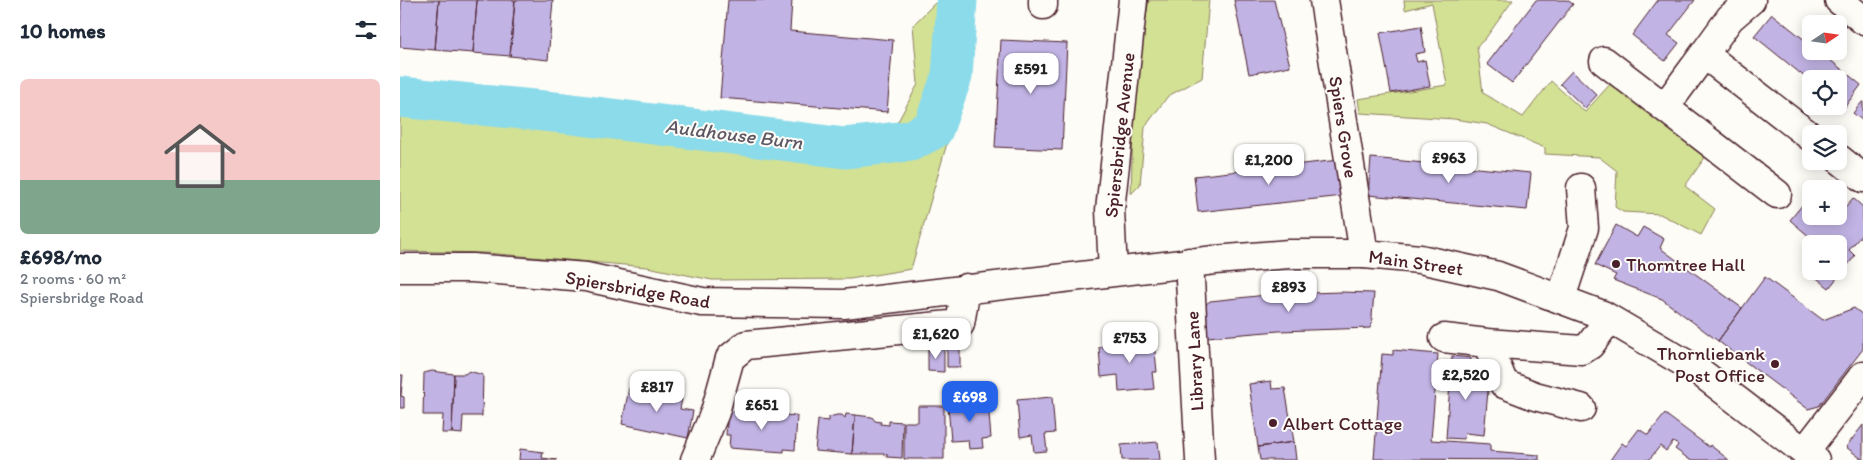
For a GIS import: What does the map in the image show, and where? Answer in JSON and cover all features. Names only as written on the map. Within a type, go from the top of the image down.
[{"type":"main road","name":"Spiersbridge Avenue","points":[[1113,271],[1110,210],[1133,0]]},
{"type":"main road","name":"Spiers Grove","points":[[1324,0],[1364,254]]},
{"type":"main road","points":[[1665,108],[1730,18],[1751,0]]},
{"type":"main road","points":[[1839,0],[1863,20]]},
{"type":"main road","points":[[1704,54],[1802,130]]},
{"type":"main road","points":[[1604,60],[1777,194]]},
{"type":"main road","points":[[1847,165],[1863,178]]},
{"type":"main road","points":[[1561,298],[1584,228],[1581,188]]},
{"type":"main road","name":"Main Street","points":[[966,288],[1189,262],[1290,254],[1364,254],[1420,259],[1466,268],[1498,276],[1561,298],[1609,319],[1700,372],[1810,456]]},
{"type":"main road","name":"Library Lane","points":[[1189,262],[1200,460]]},
{"type":"main road","name":"Spiersbridge Road","points":[[400,268],[472,268],[586,277],[702,302],[844,304],[966,288]]},
{"type":"main road","points":[[695,460],[714,412],[730,358],[746,345],[960,324],[966,288]]},
{"type":"main road","points":[[1444,338],[1582,350],[1590,345],[1609,319]]},
{"type":"main road","points":[[1487,343],[1504,384],[1535,396],[1581,408]]},
{"type":"main road","points":[[1810,456],[1863,376]]},
{"type":"green space","points":[[938,0],[950,0],[974,49],[911,269],[850,279],[712,280],[647,267],[487,253],[400,251],[400,84],[888,140],[918,84],[913,25]]},
{"type":"green space","points":[[1149,0],[1209,0],[1202,78],[1168,96],[1145,127],[1140,185],[1131,194],[1134,89]]},
{"type":"green space","points":[[1404,0],[1513,0],[1485,39],[1477,46],[1483,93],[1523,117],[1551,81],[1585,112],[1612,82],[1706,156],[1685,186],[1715,209],[1701,235],[1660,214],[1623,212],[1615,207],[1617,171],[1599,157],[1545,154],[1545,148],[1487,124],[1454,119],[1360,113],[1358,99],[1447,85],[1432,3],[1405,10]]},
{"type":"building","points":[[401,0],[439,0],[435,50],[400,47]]},
{"type":"building","points":[[439,0],[477,0],[473,53],[435,50]]},
{"type":"building","points":[[477,0],[515,0],[510,56],[473,53]]},
{"type":"building","points":[[515,0],[553,0],[548,60],[510,56]]},
{"type":"building","points":[[728,0],[792,0],[790,31],[893,40],[887,112],[720,98]]},
{"type":"building","points":[[1234,0],[1274,0],[1290,66],[1249,74]]},
{"type":"building","points":[[1536,0],[1567,0],[1573,4],[1512,83],[1487,64]]},
{"type":"building","points":[[1658,0],[1695,0],[1668,35],[1679,43],[1665,61],[1632,35]]},
{"type":"building","points":[[1772,14],[1802,38],[1802,60],[1830,60],[1842,70],[1802,70],[1802,75],[1754,36]]},
{"type":"building","points":[[1421,26],[1425,52],[1415,54],[1417,62],[1425,60],[1430,86],[1391,93],[1380,33]]},
{"type":"building","points":[[1001,40],[1067,43],[1062,150],[995,147]]},
{"type":"building","points":[[1572,71],[1597,95],[1585,108],[1560,84]]},
{"type":"building","points":[[1847,74],[1861,85],[1847,104]]},
{"type":"building","points":[[1863,101],[1863,121],[1853,113]]},
{"type":"building","points":[[1371,158],[1531,173],[1527,210],[1368,195]]},
{"type":"building","points":[[1339,160],[1343,196],[1198,212],[1194,176]]},
{"type":"building","points":[[1853,198],[1863,207],[1863,233],[1849,250],[1855,256],[1847,266],[1847,235],[1808,235],[1790,220],[1802,205],[1802,225],[1847,225],[1847,205]]},
{"type":"building","points":[[1616,225],[1637,237],[1643,227],[1664,239],[1660,248],[1742,308],[1718,341],[1662,299],[1613,280],[1616,275],[1595,265]]},
{"type":"building","points":[[1765,277],[1823,320],[1854,308],[1863,315],[1863,349],[1819,406],[1808,409],[1718,341]]},
{"type":"building","points":[[1819,280],[1836,280],[1829,288]]},
{"type":"building","points":[[1374,293],[1371,328],[1279,331],[1207,337],[1205,305],[1210,301],[1276,294]]},
{"type":"building","points":[[1133,336],[1134,344],[1154,342],[1157,372],[1152,372],[1154,389],[1119,392],[1118,375],[1101,377],[1099,347],[1121,345],[1121,337]]},
{"type":"building","points":[[947,344],[960,344],[960,367],[947,367]]},
{"type":"building","points":[[928,349],[944,349],[944,372],[928,371]]},
{"type":"building","points":[[1393,350],[1438,354],[1431,440],[1490,444],[1490,451],[1539,455],[1539,460],[1374,459],[1382,354],[1393,355]]},
{"type":"building","points":[[1452,356],[1471,358],[1469,378],[1489,380],[1484,435],[1465,433],[1464,439],[1446,438]]},
{"type":"building","points":[[432,371],[454,374],[452,433],[442,433],[443,415],[423,415],[424,373]]},
{"type":"building","points":[[469,371],[483,375],[482,416],[463,416],[462,434],[452,433],[454,374],[465,374]]},
{"type":"building","points":[[400,375],[403,375],[401,396],[404,397],[404,408],[400,408]]},
{"type":"building","name":"Albert Cottage","points":[[1271,381],[1272,389],[1285,388],[1294,442],[1258,447],[1249,384]]},
{"type":"building","points":[[629,388],[682,399],[680,409],[693,411],[688,438],[622,424]]},
{"type":"building","points":[[1052,397],[1055,433],[1045,434],[1047,451],[1034,452],[1032,435],[1020,437],[1017,400]]},
{"type":"building","points":[[967,402],[988,402],[991,438],[982,439],[983,448],[969,449],[968,440],[951,441],[948,405]]},
{"type":"building","points":[[918,406],[944,406],[944,459],[904,459],[904,422],[918,422]]},
{"type":"building","points":[[728,411],[797,416],[795,450],[784,449],[784,452],[729,448],[730,435],[726,435]]},
{"type":"building","points":[[846,414],[855,415],[852,454],[815,451],[818,420],[829,421],[829,417],[837,415],[842,415],[845,418]]},
{"type":"building","points":[[1665,414],[1729,460],[1690,460],[1675,449],[1678,445],[1673,442],[1666,451],[1660,446],[1649,460],[1610,460],[1622,443],[1626,446],[1639,429],[1648,435]]},
{"type":"building","points":[[855,415],[872,417],[875,421],[881,422],[880,424],[889,425],[889,421],[903,422],[902,458],[887,457],[887,454],[852,454]]},
{"type":"building","points":[[1863,425],[1863,460],[1846,447]]},
{"type":"building","points":[[1158,442],[1160,460],[1122,460],[1121,445]]},
{"type":"building","points":[[1294,442],[1296,460],[1260,460],[1258,447]]},
{"type":"building","points":[[520,449],[543,452],[542,458],[557,460],[519,460]]},
{"type":"waterway","name":"Auldhouse Burn","points":[[400,97],[564,113],[845,148],[910,141],[933,129],[952,76],[957,0]]},
{"type":"place","name":"Thorntree Hall","points":[[1616,264]]},
{"type":"place","name":"Thornliebank Post Office","points":[[1775,364]]},
{"type":"place","name":"Albert Cottage","points":[[1273,423]]}]
